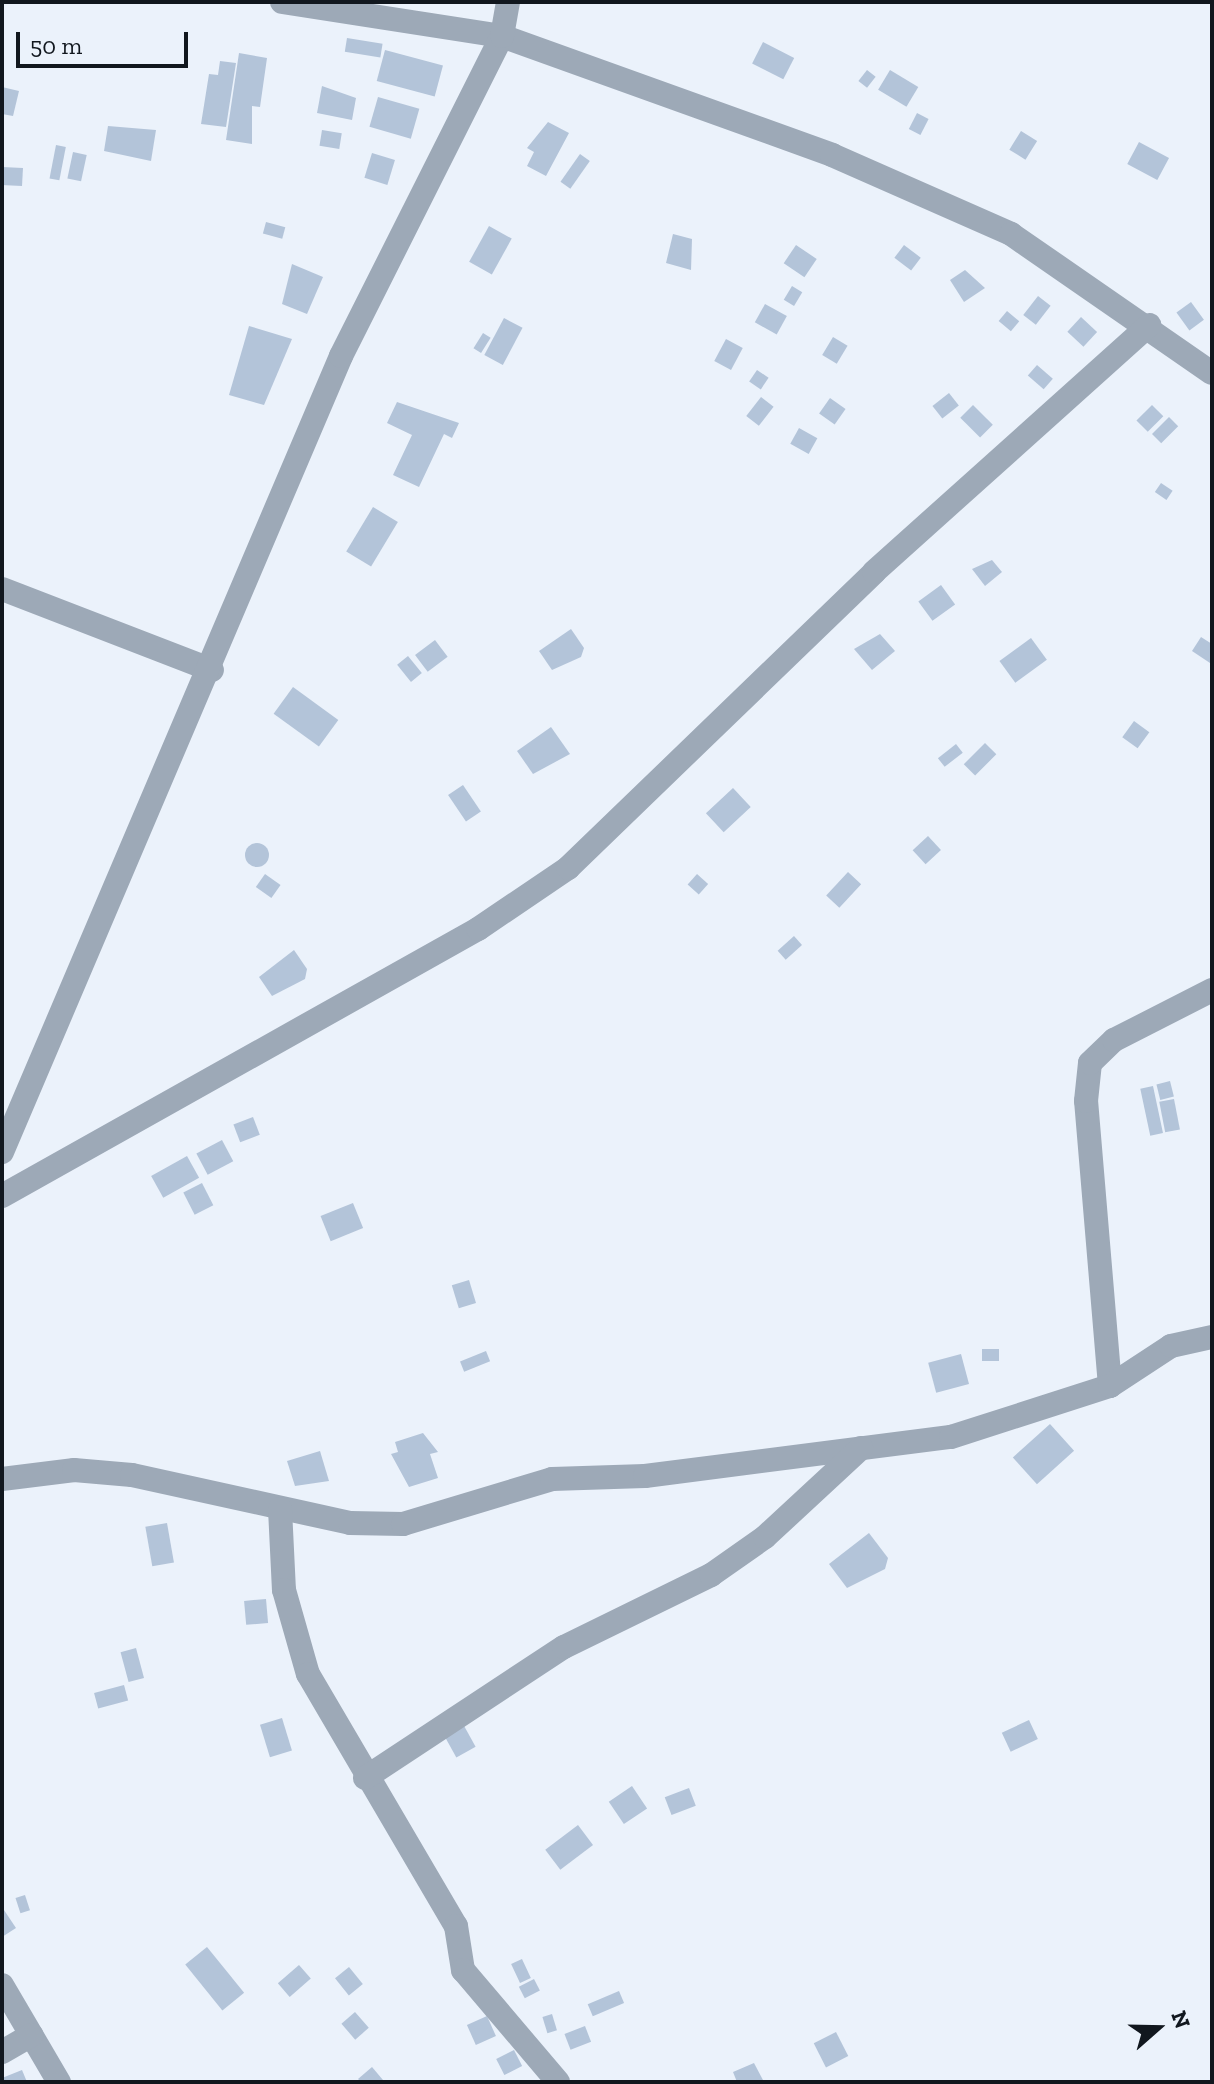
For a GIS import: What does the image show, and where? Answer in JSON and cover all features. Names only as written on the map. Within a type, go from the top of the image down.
[{"type":"street","points":[[282,2],[502,36],[832,155],[1011,234],[1149,325],[1212,373]]},
{"type":"street","points":[[2,1152],[212,670],[341,356],[502,36],[508,2]]},
{"type":"street","points":[[2,1196],[478,929],[568,868],[874,572],[1149,325]]},
{"type":"street","points":[[2,589],[212,670]]},
{"type":"street","points":[[1110,1386],[1086,1101],[1090,1063],[1114,1040],[1212,990]]},
{"type":"street","points":[[2,1479],[40,1471],[120,1474],[280,1509],[403,1524],[552,1479],[645,1476],[951,1437],[1110,1386],[1171,1346],[1212,1337]]},
{"type":"street","points":[[365,1778],[564,1647],[711,1575],[765,1537],[861,1448]]},
{"type":"street","points":[[280,1509],[278,1549],[294,1634],[365,1778],[456,1926],[468,1978],[558,2082]]},
{"type":"street","points":[[2,1985],[59,2082]]},
{"type":"street","points":[[2,2052],[32,2035]]},
{"type":"building","points":[[347,38],[383,44],[380,57],[345,52]]},
{"type":"building","points":[[763,42],[794,58],[783,79],[752,63]]},
{"type":"building","points":[[385,50],[443,66],[435,96],[377,81]]},
{"type":"building","points":[[239,53],[267,58],[260,107],[252,106],[252,144],[226,140]]},
{"type":"building","points":[[220,61],[236,63],[226,127],[201,124],[209,74],[218,75]]},
{"type":"building","points":[[867,70],[876,77],[867,88],[858,81]]},
{"type":"building","points":[[890,70],[918,87],[906,107],[878,90]]},
{"type":"building","points":[[322,86],[356,98],[352,120],[317,113]]},
{"type":"building","points":[[2,87],[19,91],[13,116],[2,114]]},
{"type":"building","points":[[378,97],[419,109],[411,139],[369,127]]},
{"type":"building","points":[[917,113],[929,119],[920,135],[909,129]]},
{"type":"building","points":[[548,122],[569,133],[546,176],[527,166],[534,152],[527,148]]},
{"type":"building","points":[[108,126],[156,130],[151,161],[104,151]]},
{"type":"building","points":[[322,130],[342,133],[339,149],[319,146]]},
{"type":"building","points":[[1021,131],[1037,141],[1025,160],[1009,150]]},
{"type":"building","points":[[1139,142],[1169,158],[1157,180],[1127,164]]},
{"type":"building","points":[[56,145],[66,147],[59,180],[50,178]]},
{"type":"building","points":[[73,152],[87,155],[81,181],[67,178]]},
{"type":"building","points":[[372,153],[395,160],[387,185],[364,178]]},
{"type":"building","points":[[580,154],[590,161],[570,189],[560,182]]},
{"type":"building","points":[[2,167],[23,168],[22,186],[2,185]]},
{"type":"building","points":[[266,222],[285,227],[282,239],[263,234]]},
{"type":"building","points":[[489,226],[512,239],[492,274],[469,262]]},
{"type":"building","points":[[673,234],[692,239],[691,270],[666,263]]},
{"type":"building","points":[[796,245],[817,259],[804,277],[784,263]]},
{"type":"building","points":[[904,245],[921,258],[911,270],[894,258]]},
{"type":"building","points":[[292,264],[323,277],[307,314],[282,304]]},
{"type":"building","points":[[965,270],[985,288],[964,302],[950,280]]},
{"type":"building","points":[[792,286],[802,292],[794,306],[784,300]]},
{"type":"building","points":[[1038,296],[1051,306],[1036,325],[1023,315]]},
{"type":"building","points":[[1191,302],[1204,320],[1189,330],[1176,313]]},
{"type":"building","points":[[765,304],[787,316],[777,334],[755,322]]},
{"type":"building","points":[[1007,311],[1019,321],[1011,331],[999,321]]},
{"type":"building","points":[[1081,317],[1097,332],[1083,347],[1067,332]]},
{"type":"building","points":[[504,318],[523,328],[503,365],[484,355]]},
{"type":"building","points":[[249,326],[292,339],[264,405],[229,395]]},
{"type":"building","points":[[483,333],[491,338],[481,353],[473,348]]},
{"type":"building","points":[[833,337],[848,346],[837,364],[822,355]]},
{"type":"building","points":[[726,339],[743,348],[731,370],[714,361]]},
{"type":"building","points":[[1037,365],[1053,379],[1044,389],[1028,376]]},
{"type":"building","points":[[757,370],[769,378],[761,389],[749,382]]},
{"type":"building","points":[[949,393],[959,406],[942,419],[932,406]]},
{"type":"building","points":[[761,397],[774,407],[759,426],[746,416]]},
{"type":"building","points":[[830,398],[846,409],[835,424],[819,414]]},
{"type":"building","points":[[397,402],[459,423],[452,438],[444,434],[419,487],[393,475],[412,435],[387,423]]},
{"type":"building","points":[[973,405],[993,425],[980,438],[960,418]]},
{"type":"building","points":[[1152,405],[1163,416],[1148,432],[1136,421]]},
{"type":"building","points":[[1169,417],[1178,426],[1161,443],[1152,434]]},
{"type":"building","points":[[799,428],[817,438],[809,454],[790,444]]},
{"type":"building","points":[[1161,483],[1173,491],[1166,500],[1155,492]]},
{"type":"building","points":[[373,507],[398,522],[371,567],[346,552]]},
{"type":"building","points":[[992,560],[1002,572],[985,586],[972,569]]},
{"type":"building","points":[[941,585],[955,604],[932,621],[918,601]]},
{"type":"building","points":[[571,629],[584,648],[581,657],[552,670],[539,651]]},
{"type":"building","points":[[880,634],[895,651],[872,670],[854,649]]},
{"type":"building","points":[[1201,637],[1212,644],[1210,663],[1192,651]]},
{"type":"building","points":[[1031,638],[1047,660],[1015,683],[999,661]]},
{"type":"building","points":[[435,640],[448,657],[428,672],[415,655]]},
{"type":"building","points":[[408,656],[422,673],[411,682],[397,665]]},
{"type":"building","points":[[293,687],[338,720],[319,747],[274,714]]},
{"type":"building","points":[[1134,721],[1149,732],[1138,748],[1122,737]]},
{"type":"building","points":[[551,727],[570,754],[533,774],[517,751]]},
{"type":"building","points":[[985,743],[996,754],[975,776],[964,764]]},
{"type":"building","points":[[956,744],[963,753],[945,767],[938,758]]},
{"type":"building","points":[[463,785],[481,812],[466,822],[448,795]]},
{"type":"building","points":[[733,788],[751,807],[724,832],[706,813]]},
{"type":"building","points":[[928,836],[941,850],[926,864],[913,850]]},
{"type":"building","points":[[252,843],[262,843],[269,850],[269,860],[262,867],[252,867],[245,860],[245,850]]},
{"type":"building","points":[[848,872],[861,884],[839,908],[826,895]]},
{"type":"building","points":[[265,874],[281,885],[271,898],[256,887]]},
{"type":"building","points":[[697,874],[708,884],[699,894],[688,884]]},
{"type":"building","points":[[794,936],[802,945],[786,960],[778,951]]},
{"type":"building","points":[[294,950],[307,969],[305,979],[272,996],[259,977]]},
{"type":"building","points":[[1170,1081],[1174,1097],[1160,1100],[1156,1084]]},
{"type":"building","points":[[1153,1086],[1163,1133],[1150,1136],[1140,1089]]},
{"type":"building","points":[[1174,1099],[1180,1129],[1165,1132],[1159,1102]]},
{"type":"building","points":[[253,1117],[260,1135],[240,1142],[233,1125]]},
{"type":"building","points":[[222,1140],[233,1161],[208,1175],[196,1154]]},
{"type":"building","points":[[187,1156],[199,1178],[163,1198],[151,1176]]},
{"type":"building","points":[[202,1183],[213,1205],[195,1215],[183,1193]]},
{"type":"building","points":[[353,1203],[363,1228],[331,1241],[321,1216]]},
{"type":"building","points":[[469,1280],[476,1303],[459,1308],[452,1285]]},
{"type":"building","points":[[982,1349],[999,1349],[999,1361],[982,1361]]},
{"type":"building","points":[[486,1351],[490,1361],[464,1372],[460,1361]]},
{"type":"building","points":[[961,1354],[969,1384],[936,1393],[928,1363]]},
{"type":"building","points":[[1050,1424],[1074,1451],[1037,1484],[1013,1457]]},
{"type":"building","points":[[423,1433],[438,1452],[430,1454],[438,1478],[409,1487],[391,1454],[398,1452],[395,1442]]},
{"type":"building","points":[[320,1451],[329,1481],[295,1486],[287,1461]]},
{"type":"building","points":[[167,1523],[174,1562],[152,1566],[145,1527]]},
{"type":"building","points":[[869,1533],[888,1558],[885,1569],[847,1588],[829,1564]]},
{"type":"building","points":[[266,1599],[268,1623],[246,1625],[244,1601]]},
{"type":"building","points":[[136,1648],[144,1678],[129,1682],[121,1652]]},
{"type":"building","points":[[124,1685],[128,1700],[98,1708],[94,1693]]},
{"type":"building","points":[[282,1718],[292,1751],[270,1757],[260,1725]]},
{"type":"building","points":[[1029,1720],[1038,1739],[1011,1752],[1002,1733]]},
{"type":"building","points":[[463,1724],[476,1747],[456,1757],[444,1735]]},
{"type":"building","points":[[632,1786],[647,1808],[624,1824],[609,1802]]},
{"type":"building","points":[[689,1788],[696,1806],[672,1815],[665,1797]]},
{"type":"building","points":[[578,1825],[593,1845],[560,1870],[545,1850]]},
{"type":"building","points":[[25,1895],[30,1910],[20,1913],[15,1898]]},
{"type":"building","points":[[2,1907],[16,1928],[2,1937]]},
{"type":"building","points":[[207,1947],[244,1993],[222,2010],[185,1965]]},
{"type":"building","points":[[522,1959],[531,1978],[520,1983],[511,1964]]},
{"type":"building","points":[[299,1965],[311,1979],[290,1997],[278,1983]]},
{"type":"building","points":[[349,1967],[363,1984],[349,1995],[335,1978]]},
{"type":"building","points":[[534,1979],[540,1991],[525,1998],[519,1987]]},
{"type":"building","points":[[619,1991],[624,2003],[593,2016],[588,2004]]},
{"type":"building","points":[[355,2012],[369,2028],[355,2040],[341,2024]]},
{"type":"building","points":[[552,2014],[557,2030],[547,2033],[542,2017]]},
{"type":"building","points":[[487,2016],[496,2036],[476,2045],[467,2025]]},
{"type":"building","points":[[585,2026],[591,2042],[571,2050],[564,2034]]},
{"type":"building","points":[[836,2032],[848,2056],[826,2067],[814,2043]]},
{"type":"building","points":[[514,2050],[522,2066],[504,2075],[496,2059]]},
{"type":"building","points":[[754,2063],[764,2082],[737,2082],[733,2072]]},
{"type":"building","points":[[372,2067],[383,2080],[361,2082],[358,2079]]},
{"type":"building","points":[[22,2070],[27,2082],[2,2082],[2,2078]]}]
